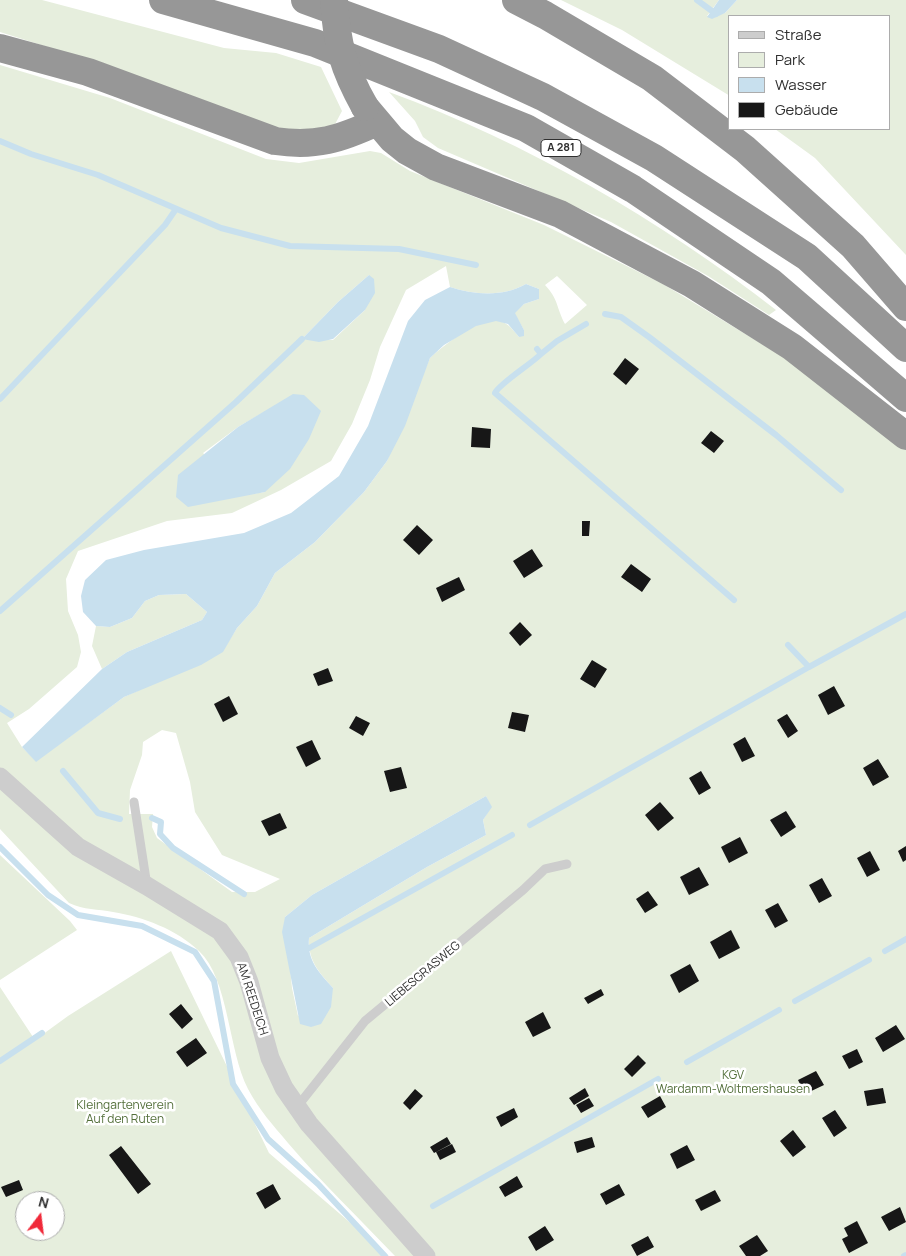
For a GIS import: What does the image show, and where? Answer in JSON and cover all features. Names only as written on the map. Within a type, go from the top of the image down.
[{"type":"highway","name":"A 281","points":[[163,0],[315,43],[526,128],[632,189],[771,282],[906,398]]},
{"type":"highway","points":[[305,0],[439,49],[543,97],[654,158],[807,256],[906,348]]},
{"type":"highway","points":[[334,0],[338,46],[348,78],[371,115],[407,151],[436,167],[560,214],[692,284],[792,347],[906,436]]},
{"type":"highway","points":[[516,0],[652,78],[745,149],[853,246],[906,308]]},
{"type":"highway","points":[[0,48],[88,72],[275,141],[297,144],[322,143],[357,132],[371,115]]},
{"type":"street","name":"AM REEDEICH","points":[[0,777],[78,848],[147,886],[220,931],[239,957],[249,982],[270,1058],[284,1088],[309,1124],[426,1256]]},
{"type":"lane","points":[[134,802],[147,886]]},
{"type":"lane","name":"LIEBESGRASWEG","points":[[297,1107],[365,1021],[523,890],[545,869],[567,864]]},
{"type":"green space","points":[[0,0],[42,0],[224,48],[276,53],[321,67],[342,111],[333,128],[300,133],[257,122],[108,66],[0,32]]},
{"type":"green space","points":[[561,0],[719,0],[707,16],[725,13],[737,0],[906,0],[906,255],[815,158],[776,130],[891,130],[891,15],[728,15],[728,95],[622,30]]},
{"type":"green space","name":"KGV Wardamm-Woltmershausen","points":[[0,65],[110,98],[266,159],[299,163],[370,151],[381,153],[410,171],[544,225],[663,284],[803,369],[876,424],[906,450],[906,1256],[395,1256],[301,1158],[257,1104],[241,1073],[216,979],[209,963],[199,951],[180,936],[159,925],[124,914],[80,907],[69,903],[0,829]],"holes":[[[446,266],[450,287],[469,292],[498,293],[526,284],[539,289],[539,299],[524,304],[514,313],[524,330],[519,337],[505,323],[490,321],[471,328],[430,358],[387,461],[364,492],[315,542],[275,573],[257,606],[237,628],[222,652],[124,697],[36,761],[22,747],[7,723],[29,709],[77,667],[81,652],[78,635],[68,611],[66,579],[78,551],[167,521],[232,513],[281,490],[331,461],[352,424],[370,380],[380,347],[406,290]],[[369,275],[365,310],[333,340],[302,339],[338,302]],[[557,276],[587,305],[565,324],[555,299],[545,285]],[[264,412],[265,492],[244,495],[203,453],[238,427]],[[162,730],[176,733],[190,782],[195,812],[222,855],[280,879],[255,892],[232,892],[157,838],[152,827],[153,814],[129,814],[130,790],[142,755],[143,742]],[[486,796],[491,807],[483,820],[486,835],[427,867],[309,938],[312,960],[333,988],[298,1016],[292,988],[285,917],[312,895]]]},
{"type":"green space","points":[[389,92],[491,135],[541,159],[590,186],[639,214],[686,245],[776,310],[769,315],[708,276],[611,222],[438,148],[423,137],[415,121]]},
{"type":"green space","points":[[186,594],[207,612],[202,620],[127,652],[102,669],[92,646],[96,626],[110,627],[132,618],[145,601],[159,595]]},
{"type":"green space","points":[[0,855],[70,921],[77,930],[0,980]]},
{"type":"green space","name":"Kleingartenverein Auf den Ruten","points":[[171,951],[269,1153],[389,1256],[0,1256],[0,987],[35,1040],[68,1016]]},
{"type":"water","points":[[719,0],[737,0],[725,13],[712,19],[707,17]]},
{"type":"water","points":[[369,275],[374,279],[375,293],[365,310],[333,339],[319,342],[302,339],[338,302]]},
{"type":"water","points":[[526,284],[539,289],[539,299],[524,304],[515,313],[524,330],[524,336],[519,337],[508,324],[496,321],[476,326],[444,345],[430,358],[405,426],[387,461],[364,492],[315,542],[275,573],[257,606],[237,628],[223,652],[201,665],[124,697],[36,762],[22,747],[102,669],[127,652],[202,620],[207,612],[186,594],[159,595],[145,601],[132,618],[110,627],[96,626],[83,612],[81,596],[85,580],[106,560],[144,550],[244,533],[291,513],[339,476],[368,426],[408,321],[425,300],[450,287],[469,292],[498,293]]},
{"type":"water","points":[[293,394],[304,395],[321,411],[309,439],[290,469],[265,492],[188,507],[176,497],[178,475],[238,427]]},
{"type":"water","points":[[486,796],[492,807],[483,820],[486,835],[427,867],[309,938],[312,960],[333,988],[331,1007],[321,1024],[311,1027],[300,1024],[282,932],[285,917],[312,895]]},
{"type":"building","points":[[625,358],[639,369],[626,385],[613,374]]},
{"type":"building","points":[[472,427],[491,429],[490,448],[471,447]]},
{"type":"building","points":[[711,431],[724,441],[714,453],[701,443]]},
{"type":"building","points":[[582,521],[590,521],[589,536],[582,536]]},
{"type":"building","points":[[417,525],[433,540],[419,555],[403,540]]},
{"type":"building","points":[[532,549],[543,566],[524,578],[513,561]]},
{"type":"building","points":[[631,564],[651,579],[642,592],[621,577]]},
{"type":"building","points":[[459,577],[465,590],[442,602],[436,588]]},
{"type":"building","points":[[520,622],[532,635],[520,646],[509,633]]},
{"type":"building","points":[[592,660],[607,669],[595,688],[580,679]]},
{"type":"building","points":[[328,668],[333,681],[318,686],[313,674]]},
{"type":"building","points":[[834,686],[845,706],[828,715],[818,695]]},
{"type":"building","points":[[229,696],[238,714],[223,722],[214,704]]},
{"type":"building","points":[[512,712],[529,715],[525,732],[508,728]]},
{"type":"building","points":[[787,714],[798,731],[788,738],[777,720]]},
{"type":"building","points":[[356,716],[370,723],[363,736],[349,728]]},
{"type":"building","points":[[745,737],[755,756],[742,762],[733,744]]},
{"type":"building","points":[[312,740],[321,759],[306,767],[296,747]]},
{"type":"building","points":[[878,759],[889,777],[873,786],[863,768]]},
{"type":"building","points":[[401,767],[407,788],[390,792],[384,771]]},
{"type":"building","points":[[701,771],[711,788],[699,795],[689,778]]},
{"type":"building","points":[[660,802],[674,818],[658,831],[645,815]]},
{"type":"building","points":[[786,811],[796,827],[781,837],[770,820]]},
{"type":"building","points":[[280,813],[287,828],[269,836],[261,821]]},
{"type":"building","points":[[740,837],[748,853],[729,863],[721,847]]},
{"type":"building","points":[[906,846],[906,860],[903,862],[898,851]]},
{"type":"building","points":[[870,851],[880,870],[867,877],[857,858]]},
{"type":"building","points":[[699,867],[709,885],[689,895],[680,877]]},
{"type":"building","points":[[822,878],[832,896],[819,903],[809,885]]},
{"type":"building","points":[[648,891],[658,905],[645,913],[636,899]]},
{"type":"building","points":[[778,903],[788,921],[775,928],[765,910]]},
{"type":"building","points":[[731,930],[740,948],[719,959],[710,942]]},
{"type":"building","points":[[690,964],[699,981],[679,993],[670,975]]},
{"type":"building","points":[[601,989],[604,995],[588,1004],[584,998]]},
{"type":"building","points":[[181,1004],[193,1019],[182,1029],[169,1014]]},
{"type":"building","points":[[543,1012],[551,1028],[533,1037],[525,1022]]},
{"type":"building","points":[[896,1025],[905,1039],[883,1052],[875,1038]]},
{"type":"building","points":[[196,1038],[207,1053],[187,1067],[176,1052]]},
{"type":"building","points":[[857,1049],[863,1062],[849,1069],[842,1056]]},
{"type":"building","points":[[638,1055],[646,1063],[632,1077],[624,1069]]},
{"type":"building","points":[[816,1071],[824,1085],[805,1094],[798,1080]]},
{"type":"building","points":[[585,1088],[589,1096],[574,1105],[569,1098]]},
{"type":"building","points":[[883,1088],[886,1103],[867,1106],[864,1091]]},
{"type":"building","points":[[415,1089],[423,1096],[410,1110],[403,1103]]},
{"type":"building","points":[[660,1096],[666,1107],[648,1118],[641,1107]]},
{"type":"building","points":[[589,1098],[594,1106],[581,1113],[576,1105]]},
{"type":"building","points":[[514,1108],[518,1117],[501,1127],[496,1117]]},
{"type":"building","points":[[835,1110],[847,1128],[834,1137],[822,1118]]},
{"type":"building","points":[[793,1130],[806,1147],[793,1157],[780,1141]]},
{"type":"building","points":[[447,1137],[451,1144],[434,1153],[430,1147]]},
{"type":"building","points":[[592,1137],[595,1147],[577,1153],[574,1142]]},
{"type":"building","points":[[452,1144],[456,1152],[440,1160],[436,1152]]},
{"type":"building","points":[[687,1145],[695,1160],[677,1169],[670,1154]]},
{"type":"building","points":[[121,1146],[151,1184],[138,1194],[109,1155]]},
{"type":"building","points":[[517,1176],[523,1187],[505,1197],[499,1187]]},
{"type":"building","points":[[19,1180],[23,1190],[15,1191],[15,1193],[6,1197],[1,1187]]},
{"type":"building","points":[[273,1184],[281,1199],[265,1209],[256,1193]]},
{"type":"building","points":[[619,1184],[625,1195],[606,1205],[600,1194]]},
{"type":"building","points":[[715,1190],[721,1201],[701,1211],[695,1200]]},
{"type":"building","points":[[900,1207],[906,1222],[889,1231],[881,1217]]},
{"type":"building","points":[[857,1221],[868,1243],[849,1253],[842,1239],[848,1236],[844,1228]]},
{"type":"building","points":[[545,1226],[554,1240],[536,1251],[528,1237]]},
{"type":"building","points":[[757,1235],[768,1251],[760,1256],[746,1256],[739,1246]]},
{"type":"building","points":[[648,1236],[654,1247],[637,1256],[631,1245]]},
{"type":"waterway","points":[[697,0],[716,14]]},
{"type":"waterway","points":[[0,141],[31,154],[98,175],[221,228],[290,246],[399,249],[476,265]]},
{"type":"waterway","points":[[0,399],[165,225],[176,209]]},
{"type":"waterway","points":[[605,314],[621,317],[649,337],[776,435],[841,490]]},
{"type":"waterway","points":[[541,354],[557,341],[586,324]]},
{"type":"waterway","points":[[0,611],[236,402],[302,339]]},
{"type":"waterway","points":[[537,349],[541,354],[502,385],[495,393],[734,600]]},
{"type":"waterway","points":[[788,645],[809,667],[906,614]]},
{"type":"waterway","points":[[530,825],[809,667]]},
{"type":"waterway","points":[[0,708],[11,715]]},
{"type":"waterway","points":[[63,771],[98,813],[120,819]]},
{"type":"waterway","points":[[152,818],[161,822],[160,834],[173,848],[244,894]]},
{"type":"waterway","points":[[302,952],[512,835]]},
{"type":"waterway","points":[[0,847],[48,895],[78,915],[142,926],[195,952],[214,981],[233,1084],[268,1139],[318,1184],[385,1256]]},
{"type":"waterway","points":[[885,951],[906,939]]},
{"type":"waterway","points":[[795,1001],[869,960]]},
{"type":"waterway","points":[[687,1062],[779,1010]]},
{"type":"waterway","points":[[0,1061],[42,1033]]},
{"type":"waterway","points":[[433,1206],[658,1079]]}]
